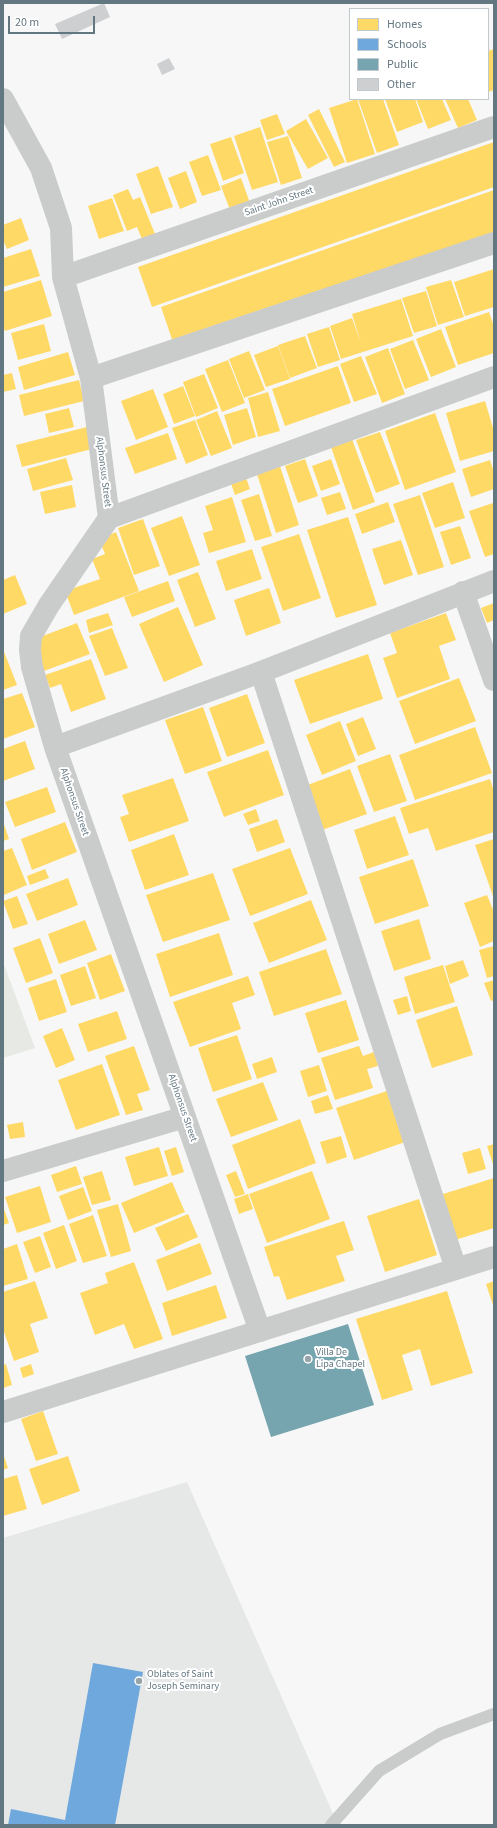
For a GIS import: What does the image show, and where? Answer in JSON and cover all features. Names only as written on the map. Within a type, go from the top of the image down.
[{"type":"street","name":"Alphonsus Street","points":[[3,99],[36,160],[46,182],[61,228],[63,276],[91,378],[109,518],[49,605],[31,636],[32,667],[55,747],[260,1331]]},
{"type":"street","name":"Saint John Street","points":[[63,276],[494,127]]},
{"type":"street","points":[[91,378],[494,243]]},
{"type":"street","points":[[109,518],[494,376]]},
{"type":"street","points":[[55,747],[261,672],[494,581]]},
{"type":"street","points":[[463,592],[494,680]]},
{"type":"street","points":[[261,672],[456,1269]]},
{"type":"street","points":[[3,1171],[185,1117]]},
{"type":"street","points":[[3,1412],[494,1257]]},
{"type":"lane","points":[[331,1825],[379,1770],[440,1734],[494,1714]]},
{"type":"shaded area","points":[[3,962],[35,1048],[3,1058]]},
{"type":"shaded area","name":"Oblates of Saint Joseph Seminary","points":[[187,1482],[338,1825],[3,1825],[3,1538]]},
{"type":"building: Homes","points":[[494,49],[494,90],[489,92],[489,51]]},
{"type":"building: Homes","points":[[357,100],[375,154],[347,163],[329,108]]},
{"type":"building: Homes","points":[[358,100],[383,100],[399,145],[377,153]]},
{"type":"building: Homes","points":[[385,100],[415,100],[423,122],[397,132]]},
{"type":"building: Homes","points":[[416,100],[442,100],[451,120],[428,129]]},
{"type":"building: Homes","points":[[445,100],[468,100],[477,120],[458,128]]},
{"type":"building: Homes","points":[[319,109],[345,162],[334,167],[308,115]]},
{"type":"building: Homes","points":[[277,114],[285,134],[267,140],[260,120]]},
{"type":"building: Homes","points":[[306,119],[328,158],[308,169],[286,131]]},
{"type":"building: Homes","points":[[260,127],[278,182],[252,190],[234,136]]},
{"type":"building: Homes","points":[[288,136],[302,178],[281,185],[267,142]]},
{"type":"building: Homes","points":[[231,137],[244,173],[223,181],[210,144]]},
{"type":"building: Homes","points":[[494,142],[494,187],[152,307],[138,267]]},
{"type":"building: Homes","points":[[208,155],[221,190],[202,196],[189,162]]},
{"type":"building: Homes","points":[[158,166],[173,207],[151,214],[136,174]]},
{"type":"building: Homes","points":[[186,171],[197,202],[180,209],[168,178]]},
{"type":"building: Homes","points":[[241,178],[250,203],[230,210],[221,186]]},
{"type":"building: Homes","points":[[128,189],[133,200],[140,197],[155,234],[142,239],[137,227],[127,231],[113,195]]},
{"type":"building: Homes","points":[[494,190],[494,236],[175,348],[161,307]]},
{"type":"building: Homes","points":[[112,198],[124,231],[99,239],[88,206]]},
{"type":"building: Homes","points":[[21,218],[29,240],[7,249],[3,240],[3,225]]},
{"type":"building: Homes","points":[[31,249],[40,276],[3,287],[3,258]]},
{"type":"building: Homes","points":[[494,269],[494,307],[465,316],[454,282]]},
{"type":"building: Homes","points":[[41,280],[52,316],[5,331],[3,326],[3,292]]},
{"type":"building: Homes","points":[[451,280],[464,317],[438,325],[426,287]]},
{"type":"building: Homes","points":[[426,291],[437,326],[414,333],[402,298]]},
{"type":"building: Homes","points":[[401,299],[413,336],[341,359],[330,326],[352,318],[361,343],[352,314]]},
{"type":"building: Homes","points":[[489,312],[494,326],[494,353],[458,365],[445,327]]},
{"type":"building: Homes","points":[[44,324],[51,351],[18,360],[11,333]]},
{"type":"building: Homes","points":[[329,327],[340,360],[318,367],[307,334]]},
{"type":"building: Homes","points":[[441,329],[456,367],[431,377],[416,339]]},
{"type":"building: Homes","points":[[305,336],[317,368],[290,378],[278,345]]},
{"type":"building: Homes","points":[[413,340],[429,380],[405,389],[390,349]]},
{"type":"building: Homes","points":[[278,346],[290,379],[266,387],[254,355]]},
{"type":"building: Homes","points":[[388,348],[405,394],[382,403],[365,357]]},
{"type":"building: Homes","points":[[249,351],[265,390],[244,398],[229,359]]},
{"type":"building: Homes","points":[[68,352],[75,375],[24,390],[18,367]]},
{"type":"building: Homes","points":[[361,356],[377,394],[354,402],[340,364]]},
{"type":"building: Homes","points":[[228,360],[245,403],[222,412],[205,369]]},
{"type":"building: Homes","points":[[338,366],[351,403],[285,426],[272,389]]},
{"type":"building: Homes","points":[[12,373],[16,389],[3,392],[3,375]]},
{"type":"building: Homes","points":[[204,374],[218,408],[196,417],[183,382]]},
{"type":"building: Homes","points":[[79,380],[84,401],[24,416],[19,395]]},
{"type":"building: Homes","points":[[183,386],[195,416],[174,424],[163,394]]},
{"type":"building: Homes","points":[[153,389],[168,427],[136,440],[121,401]]},
{"type":"building: Homes","points":[[268,392],[280,431],[258,437],[248,398]]},
{"type":"building: Homes","points":[[485,401],[494,431],[494,451],[460,461],[446,413]]},
{"type":"building: Homes","points":[[69,408],[74,427],[49,433],[45,414]]},
{"type":"building: Homes","points":[[247,408],[256,437],[233,445],[224,415]]},
{"type":"building: Homes","points":[[217,411],[232,448],[211,456],[196,420]]},
{"type":"building: Homes","points":[[435,413],[456,472],[405,490],[385,431]]},
{"type":"building: Homes","points":[[195,420],[208,455],[186,464],[172,428]]},
{"type":"building: Homes","points":[[87,427],[92,449],[22,467],[16,445]]},
{"type":"building: Homes","points":[[380,432],[400,484],[376,493],[356,440]]},
{"type":"building: Homes","points":[[168,433],[177,459],[135,474],[125,448]]},
{"type":"building: Homes","points":[[352,439],[375,502],[353,510],[331,447]]},
{"type":"building: Homes","points":[[66,458],[73,480],[33,491],[27,469]]},
{"type":"building: Homes","points":[[305,459],[318,496],[298,503],[285,466]]},
{"type":"building: Homes","points":[[331,459],[340,484],[321,491],[312,466]]},
{"type":"building: Homes","points":[[490,460],[494,472],[494,489],[471,497],[462,469]]},
{"type":"building: Homes","points":[[280,466],[299,525],[276,533],[257,474]]},
{"type":"building: Homes","points":[[244,472],[250,489],[235,495],[229,478]]},
{"type":"building: Homes","points":[[453,482],[465,518],[435,528],[422,493]]},
{"type":"building: Homes","points":[[72,485],[76,507],[45,514],[40,492]]},
{"type":"building: Homes","points":[[340,492],[346,509],[327,515],[321,498]]},
{"type":"building: Homes","points":[[259,494],[272,536],[255,541],[241,500]]},
{"type":"building: Homes","points":[[420,495],[444,567],[418,575],[393,504]]},
{"type":"building: Homes","points":[[232,497],[246,542],[209,553],[203,533],[213,530],[205,506]]},
{"type":"building: Homes","points":[[388,502],[395,522],[362,534],[355,514]]},
{"type":"building: Homes","points":[[493,503],[494,554],[485,557],[469,511]]},
{"type":"building: Homes","points":[[182,516],[200,565],[169,576],[151,528]]},
{"type":"building: Homes","points":[[348,517],[377,605],[336,618],[307,530]]},
{"type":"building: Homes","points":[[143,519],[160,566],[134,575],[118,528]]},
{"type":"building: Homes","points":[[460,526],[471,558],[451,565],[440,532]]},
{"type":"building: Homes","points":[[116,532],[139,591],[74,615],[65,591],[100,579],[92,559],[105,554],[99,539]]},
{"type":"building: Homes","points":[[299,534],[321,598],[283,611],[261,547]]},
{"type":"building: Homes","points":[[401,540],[413,575],[384,585],[372,549]]},
{"type":"building: Homes","points":[[252,549],[262,579],[226,591],[216,561]]},
{"type":"building: Homes","points":[[198,572],[216,619],[195,627],[177,580]]},
{"type":"building: Homes","points":[[15,575],[27,604],[3,614],[3,580]]},
{"type":"building: Homes","points":[[168,581],[175,601],[132,617],[124,597]]},
{"type":"building: Homes","points":[[269,588],[281,623],[246,636],[234,600]]},
{"type":"building: Homes","points":[[494,603],[494,620],[487,623],[481,608]]},
{"type":"building: Homes","points":[[178,607],[203,665],[164,682],[139,624]]},
{"type":"building: Homes","points":[[108,613],[113,625],[89,633],[86,620]]},
{"type":"building: Homes","points":[[446,613],[456,640],[439,646],[450,679],[397,698],[383,658],[397,653],[390,633]]},
{"type":"building: Homes","points":[[77,623],[90,654],[44,671],[32,640]]},
{"type":"building: Homes","points":[[112,628],[128,668],[105,676],[89,636]]},
{"type":"building: Homes","points":[[3,649],[17,685],[3,690]]},
{"type":"building: Homes","points":[[368,654],[383,699],[310,724],[294,680]]},
{"type":"building: Homes","points":[[91,659],[106,699],[71,712],[61,684],[50,688],[45,675]]},
{"type":"building: Homes","points":[[459,678],[476,721],[415,744],[399,701]]},
{"type":"building: Homes","points":[[22,693],[35,727],[3,739],[3,699]]},
{"type":"building: Homes","points":[[247,694],[265,743],[227,757],[209,708]]},
{"type":"building: Homes","points":[[203,707],[222,761],[185,774],[165,720]]},
{"type":"building: Homes","points":[[363,717],[376,749],[358,756],[346,724]]},
{"type":"building: Homes","points":[[340,721],[356,761],[322,775],[306,735]]},
{"type":"building: Homes","points":[[475,727],[492,773],[415,800],[399,755]]},
{"type":"building: Homes","points":[[25,741],[35,769],[3,781],[3,749]]},
{"type":"building: Homes","points":[[268,750],[284,795],[224,817],[207,772]]},
{"type":"building: Homes","points":[[390,754],[407,801],[374,812],[357,766]]},
{"type":"building: Homes","points":[[350,769],[367,814],[322,830],[305,786]]},
{"type":"building: Homes","points":[[173,778],[189,821],[129,842],[120,817],[129,814],[122,795]]},
{"type":"building: Homes","points":[[490,779],[494,791],[494,832],[436,851],[428,828],[409,834],[400,808]]},
{"type":"building: Homes","points":[[47,787],[56,812],[15,827],[5,802]]},
{"type":"building: Homes","points":[[256,809],[260,821],[248,825],[243,814]]},
{"type":"building: Homes","points":[[395,816],[409,855],[367,869],[354,830]]},
{"type":"building: Homes","points":[[277,819],[285,842],[257,852],[249,829]]},
{"type":"building: Homes","points":[[3,821],[9,839],[3,841]]},
{"type":"building: Homes","points":[[65,822],[77,852],[32,870],[21,839]]},
{"type":"building: Homes","points":[[174,834],[189,875],[145,890],[131,850]]},
{"type":"building: Homes","points":[[494,839],[494,899],[475,845]]},
{"type":"building: Homes","points":[[12,848],[27,885],[4,895],[3,851]]},
{"type":"building: Homes","points":[[290,848],[308,894],[250,916],[232,869]]},
{"type":"building: Homes","points":[[413,859],[429,906],[375,924],[359,877]]},
{"type":"building: Homes","points":[[45,869],[49,878],[30,885],[27,876]]},
{"type":"building: Homes","points":[[213,873],[230,920],[163,942],[146,895]]},
{"type":"building: Homes","points":[[68,878],[78,905],[37,921],[26,894]]},
{"type":"building: Homes","points":[[487,895],[494,912],[494,941],[480,947],[464,903]]},
{"type":"building: Homes","points":[[17,896],[28,924],[13,929],[3,901]]},
{"type":"building: Homes","points":[[311,900],[327,940],[269,963],[253,923]]},
{"type":"building: Homes","points":[[419,919],[431,959],[394,971],[381,931]]},
{"type":"building: Homes","points":[[85,920],[97,950],[59,964],[48,934]]},
{"type":"building: Homes","points":[[219,933],[233,975],[170,997],[156,954]]},
{"type":"building: Homes","points":[[40,938],[53,973],[26,983],[13,948]]},
{"type":"building: Homes","points":[[494,946],[494,976],[487,978],[479,950]]},
{"type":"building: Homes","points":[[326,949],[342,994],[274,1016],[259,972]]},
{"type":"building: Homes","points":[[111,954],[125,991],[100,1000],[87,963]]},
{"type":"building: Homes","points":[[463,960],[469,976],[450,984],[445,966]]},
{"type":"building: Homes","points":[[443,965],[455,1002],[415,1014],[404,977]]},
{"type":"building: Homes","points":[[85,966],[96,998],[71,1006],[60,975]]},
{"type":"building: Homes","points":[[248,976],[255,995],[232,1003],[241,1029],[190,1047],[173,1002]]},
{"type":"building: Homes","points":[[56,979],[67,1012],[39,1021],[28,988]]},
{"type":"building: Homes","points":[[494,980],[494,1000],[491,1001],[484,983]]},
{"type":"building: Homes","points":[[407,996],[411,1011],[398,1015],[393,1000]]},
{"type":"building: Homes","points":[[346,1000],[359,1040],[318,1053],[305,1013]]},
{"type":"building: Homes","points":[[457,1006],[473,1055],[432,1068],[416,1020]]},
{"type":"building: Homes","points":[[117,1011],[127,1039],[88,1052],[78,1024]]},
{"type":"building: Homes","points":[[62,1028],[75,1060],[56,1068],[43,1036]]},
{"type":"building: Homes","points":[[237,1035],[252,1079],[213,1092],[198,1048]]},
{"type":"building: Homes","points":[[134,1046],[150,1090],[137,1094],[143,1110],[126,1115],[105,1056]]},
{"type":"building: Homes","points":[[359,1046],[363,1056],[374,1052],[378,1066],[367,1069],[373,1088],[335,1100],[321,1058]]},
{"type":"building: Homes","points":[[272,1057],[277,1072],[257,1079],[252,1064]]},
{"type":"building: Homes","points":[[102,1064],[120,1115],[76,1130],[58,1080]]},
{"type":"building: Homes","points":[[319,1065],[327,1091],[308,1097],[300,1071]]},
{"type":"building: Homes","points":[[263,1082],[278,1120],[231,1137],[216,1099]]},
{"type":"building: Homes","points":[[387,1091],[405,1142],[354,1160],[336,1108]]},
{"type":"building: Homes","points":[[328,1095],[333,1109],[315,1114],[311,1101]]},
{"type":"building: Homes","points":[[300,1119],[316,1163],[248,1189],[232,1145]]},
{"type":"building: Homes","points":[[23,1122],[25,1137],[10,1139],[7,1125]]},
{"type":"building: Homes","points":[[341,1136],[347,1157],[327,1164],[320,1142]]},
{"type":"building: Homes","points":[[494,1144],[494,1164],[493,1164],[487,1146]]},
{"type":"building: Homes","points":[[159,1147],[168,1176],[134,1186],[125,1157]]},
{"type":"building: Homes","points":[[176,1147],[184,1172],[172,1176],[164,1151]]},
{"type":"building: Homes","points":[[480,1148],[486,1169],[468,1174],[462,1153]]},
{"type":"building: Homes","points":[[76,1166],[82,1184],[57,1192],[51,1175]]},
{"type":"building: Homes","points":[[102,1171],[111,1200],[92,1205],[83,1177]]},
{"type":"building: Homes","points":[[236,1171],[245,1194],[235,1197],[226,1175]]},
{"type":"building: Homes","points":[[312,1171],[330,1219],[267,1243],[249,1194]]},
{"type":"building: Homes","points":[[494,1178],[494,1228],[455,1240],[440,1195]]},
{"type":"building: Homes","points":[[172,1182],[185,1212],[134,1233],[121,1203]]},
{"type":"building: Homes","points":[[40,1186],[51,1222],[17,1233],[5,1197]]},
{"type":"building: Homes","points":[[83,1187],[92,1211],[68,1220],[59,1196]]},
{"type":"building: Homes","points":[[248,1194],[253,1209],[239,1214],[234,1199]]},
{"type":"building: Homes","points":[[419,1199],[437,1255],[385,1272],[367,1216]]},
{"type":"building: Homes","points":[[118,1204],[131,1251],[111,1257],[97,1210]]},
{"type":"building: Homes","points":[[3,1206],[9,1223],[3,1225]]},
{"type":"building: Homes","points":[[188,1214],[198,1237],[166,1251],[155,1228]]},
{"type":"building: Homes","points":[[93,1215],[107,1256],[83,1263],[69,1224]]},
{"type":"building: Homes","points":[[344,1221],[354,1250],[336,1256],[345,1281],[287,1300],[279,1276],[274,1277],[264,1247]]},
{"type":"building: Homes","points":[[64,1225],[77,1261],[56,1269],[43,1233]]},
{"type":"building: Homes","points":[[40,1236],[51,1267],[35,1273],[23,1242]]},
{"type":"building: Homes","points":[[200,1243],[212,1274],[167,1291],[156,1260]]},
{"type":"building: Homes","points":[[17,1244],[28,1279],[3,1286],[3,1249]]},
{"type":"building: Homes","points":[[134,1262],[163,1339],[134,1349],[124,1324],[95,1335],[80,1293],[108,1283],[105,1273]]},
{"type":"building: Homes","points":[[35,1281],[48,1318],[30,1324],[39,1352],[14,1361],[4,1332],[3,1333],[3,1292]]},
{"type":"building: Homes","points":[[494,1281],[494,1308],[486,1284]]},
{"type":"building: Homes","points":[[216,1285],[227,1318],[172,1336],[162,1303]]},
{"type":"building: Homes","points":[[447,1291],[473,1373],[431,1386],[420,1349],[402,1355],[413,1390],[382,1400],[356,1319]]},
{"type":"building: Homes","points":[[6,1364],[12,1385],[3,1388],[3,1365]]},
{"type":"building: Homes","points":[[31,1364],[34,1374],[23,1378],[20,1368]]},
{"type":"building: Homes","points":[[43,1411],[58,1454],[36,1461],[21,1419]]},
{"type":"building: Homes","points":[[3,1453],[8,1468],[3,1470]]},
{"type":"building: Homes","points":[[68,1456],[80,1491],[42,1505],[29,1469]]},
{"type":"building: Homes","points":[[17,1475],[27,1509],[3,1516],[3,1479]]},
{"type":"building: Schools","points":[[93,1663],[143,1672],[115,1825],[8,1825],[11,1809],[65,1820]]},
{"type":"building: Public","points":[[348,1324],[374,1405],[271,1437],[245,1356]]},
{"type":"building: Other","points":[[104,3],[110,17],[62,39],[55,24]]},
{"type":"building: Other","points":[[169,58],[175,69],[162,75],[157,64]]},
{"type":"place","name":"Villa De Lipa Chapel","points":[[308,1359]]},
{"type":"place","name":"Oblates of Saint Joseph Seminary","points":[[139,1681]]}]
